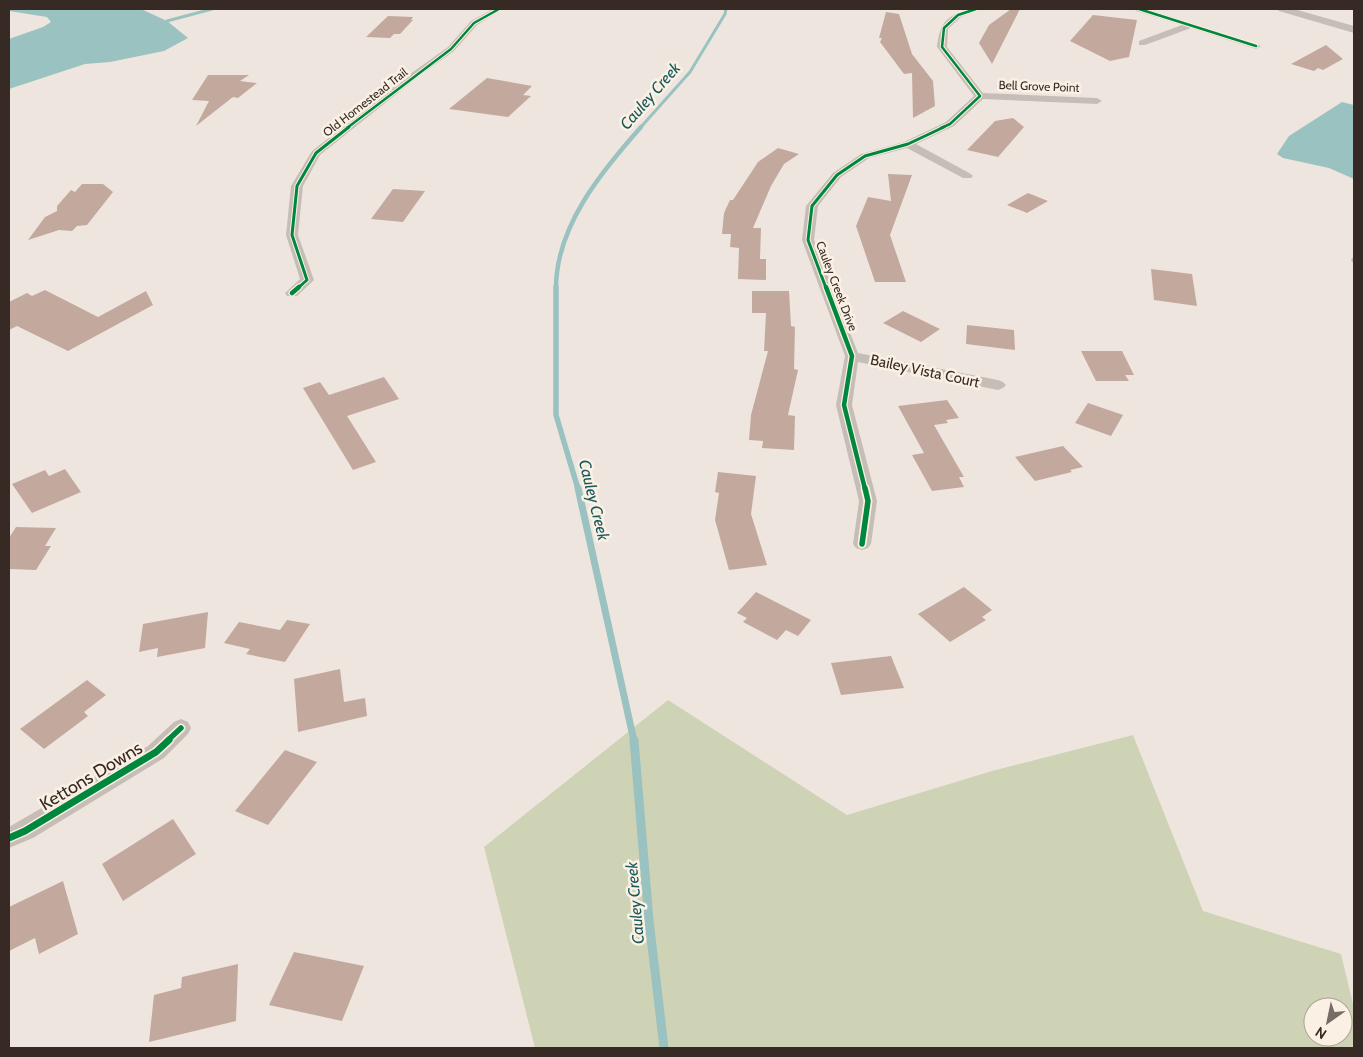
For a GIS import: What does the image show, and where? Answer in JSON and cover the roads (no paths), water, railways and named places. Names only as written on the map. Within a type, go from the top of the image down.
[{"type":"street","name":"Old Homestead Trail","points":[[292,293],[306,280],[292,235],[297,186],[316,153],[416,74],[446,54],[474,24],[499,9]]},
{"type":"street","points":[[976,9],[958,15],[944,28],[942,47],[980,96]]},
{"type":"street","points":[[1139,9],[1256,46]]},
{"type":"street","points":[[1283,9],[1354,30]]},
{"type":"street","points":[[1142,43],[1189,26]]},
{"type":"street","name":"Bell Grove Point","points":[[980,96],[1097,101]]},
{"type":"street","name":"Cauley Creek Drive","points":[[852,356],[808,240],[812,206],[837,175],[865,156],[908,144],[950,124],[980,96]]},
{"type":"street","points":[[908,144],[967,176]]},
{"type":"street","points":[[852,356],[844,405],[858,468],[868,501],[862,544]]},
{"type":"street","name":"Bailey Vista Court","points":[[852,356],[998,385]]},
{"type":"street","name":"Kettons Downs","points":[[9,838],[25,832],[156,752],[181,728]]},
{"type":"water","points":[[9,9],[141,9],[167,21],[188,38],[164,51],[110,62],[85,64],[9,89],[9,39],[43,27],[51,22],[47,17],[9,11]]},
{"type":"water","points":[[1342,102],[1354,105],[1354,179],[1329,168],[1283,158],[1277,154],[1289,136]]},
{"type":"waterway","points":[[167,21],[212,9]]},
{"type":"waterway","name":"Cauley Creek","points":[[640,128],[690,72],[725,14],[726,9]]},
{"type":"waterway","name":"Cauley Creek","points":[[556,288],[558,265],[573,221],[597,181],[641,127]]},
{"type":"waterway","name":"Cauley Creek","points":[[556,288],[556,415],[578,489]]},
{"type":"waterway","name":"Cauley Creek","points":[[578,488],[634,741]]},
{"type":"waterway","name":"Cauley Creek","points":[[634,740],[649,920],[664,1048]]}]
